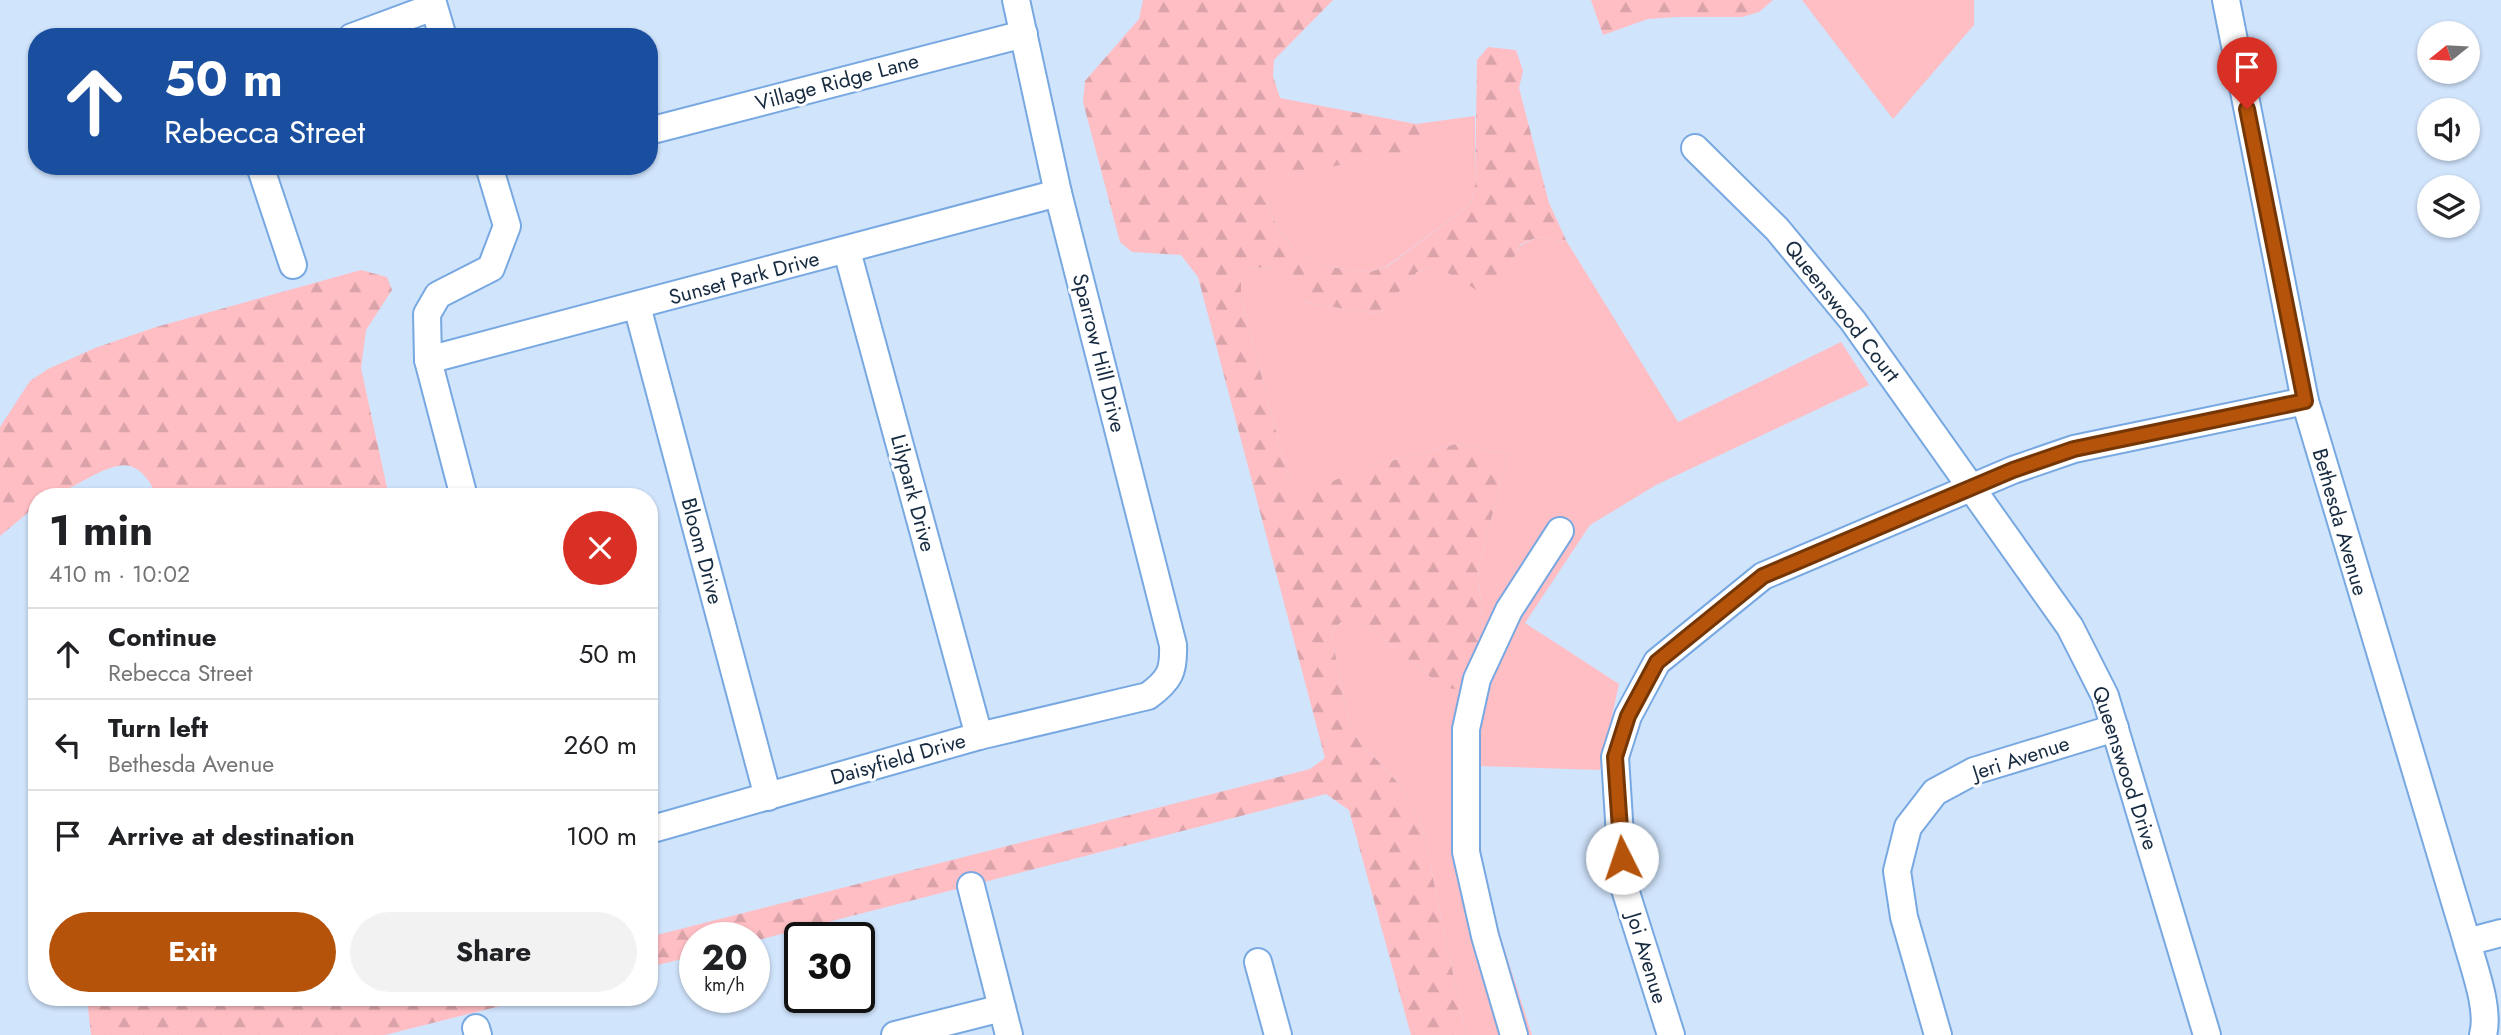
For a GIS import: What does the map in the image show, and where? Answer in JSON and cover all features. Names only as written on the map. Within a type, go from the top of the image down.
[{"type":"street","name":"Sparrow Hill Drive","points":[[1016,0],[1058,193],[1174,645],[1174,665],[1164,684],[1148,696]]},
{"type":"street","name":"Bethesda Avenue","points":[[2226,0],[2305,401],[2466,942],[2481,999],[2485,1025],[2483,1035]]},
{"type":"street","points":[[373,28],[432,3],[440,28]]},
{"type":"street","name":"Village Ridge Lane","points":[[658,129],[1024,34]]},
{"type":"street","name":"Queenswood Court","points":[[1695,148],[1777,229],[1853,321],[1973,488]]},
{"type":"street","points":[[263,175],[293,265]]},
{"type":"street","points":[[462,488],[428,359],[428,314],[438,295],[491,268],[507,226],[499,175]]},
{"type":"street","name":"Sunset Park Drive","points":[[428,359],[847,251],[1058,193]]},
{"type":"street","name":"Lilypark Drive","points":[[847,251],[979,736]]},
{"type":"street","name":"Bloom Drive","points":[[637,306],[768,797]]},
{"type":"street","name":"Joi Avenue","points":[[1671,1035],[1623,883],[1615,757],[1628,716],[1657,662],[1763,576],[2013,470],[2074,449],[2305,401]]},
{"type":"street","name":"Queenswood Drive","points":[[1973,488],[2070,628],[2105,696],[2207,1035]]},
{"type":"street","points":[[1514,1035],[1485,936],[1466,852],[1466,729],[1477,679],[1508,610],[1560,531]]},
{"type":"street","name":"Daisyfield Drive","points":[[658,828],[979,736],[1148,696]]},
{"type":"street","name":"Jeri Avenue","points":[[1938,1035],[1904,917],[1897,872],[1908,827],[1935,792],[1974,771],[2115,728]]},
{"type":"street","points":[[971,886],[1009,1035]]},
{"type":"street","points":[[2466,942],[2501,933]]},
{"type":"street","points":[[1258,962],[1278,1035]]},
{"type":"street","points":[[895,1035],[1002,1008]]},
{"type":"green space","points":[[1143,0],[1333,0],[1274,60],[1273,76],[1280,98],[1416,124],[1421,138],[1414,150],[1276,178],[1266,195],[1273,219],[1295,251],[1329,267],[1370,272],[1388,266],[1471,204],[1475,187],[1477,60],[1488,47],[1516,50],[1523,71],[1519,88],[1549,203],[1567,242],[1538,237],[1521,244],[1499,286],[1480,292],[1436,266],[1417,272],[1379,314],[1307,303],[1268,266],[1247,270],[1241,281],[1241,298],[1290,484],[1300,494],[1368,467],[1456,444],[1508,454],[1478,570],[1486,663],[1471,692],[1443,687],[1361,622],[1341,622],[1331,632],[1347,716],[1360,742],[1400,785],[1421,821],[1466,1035],[1411,1035],[1349,810],[1326,794],[828,922],[784,922],[784,933],[770,937],[770,922],[708,922],[1310,769],[1325,758],[1198,277],[1181,255],[1132,252],[1120,242],[1083,102],[1085,81],[1139,19]]},
{"type":"green space","points":[[1591,0],[1773,0],[1759,12],[1742,17],[1648,19],[1603,35]]},
{"type":"green space","points":[[1802,0],[1974,0],[1974,25],[1893,119]]},
{"type":"green space","points":[[1475,116],[1475,187],[1471,204],[1387,266],[1370,272],[1329,267],[1295,251],[1273,219],[1266,195],[1275,178],[1413,150],[1421,138],[1416,124]]},
{"type":"green space","points":[[1538,237],[1567,242],[1678,422],[1841,342],[1869,385],[1656,485],[1590,525],[1525,623],[1619,684],[1600,770],[1478,766],[1482,879],[1532,1035],[1466,1035],[1421,821],[1400,785],[1360,742],[1347,716],[1331,632],[1341,622],[1361,622],[1443,687],[1486,663],[1478,570],[1508,454],[1456,444],[1368,467],[1300,495],[1290,484],[1241,298],[1241,281],[1247,270],[1268,266],[1307,303],[1379,314],[1417,272],[1436,266],[1480,291],[1498,286],[1521,245]]},
{"type":"green space","points":[[361,270],[387,277],[392,290],[366,330],[361,368],[387,488],[152,488],[143,474],[125,465],[97,473],[70,488],[28,488],[28,513],[0,536],[0,427],[30,381],[48,369],[95,348],[156,327]]},
{"type":"green space","points":[[679,929],[679,960],[658,965],[658,935]]},
{"type":"green space","points":[[88,1006],[500,1006],[385,1035],[91,1035]]},
{"type":"route","points":[[1622,858],[1615,757],[1628,716],[1657,662],[1763,576],[2013,470],[2074,449],[2305,401],[2247,109]]}]
